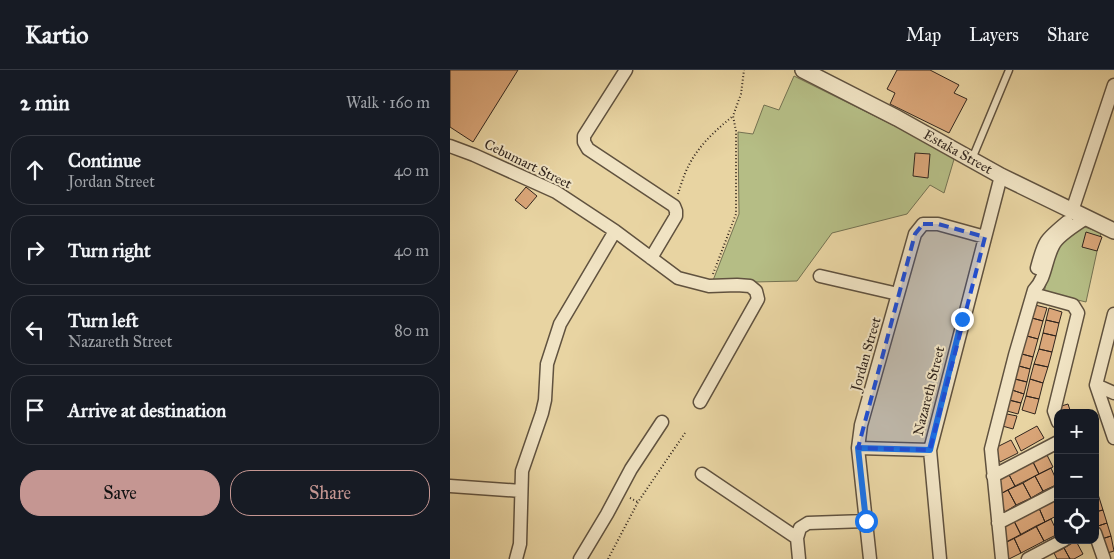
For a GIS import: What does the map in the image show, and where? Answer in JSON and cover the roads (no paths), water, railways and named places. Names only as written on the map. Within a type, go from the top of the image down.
[{"type":"street","points":[[626,70],[584,136],[584,142],[588,149],[674,206],[676,216],[651,258]]},
{"type":"street","name":"Estaka Street","points":[[803,70],[897,118],[1001,176],[1114,231]]},
{"type":"street","points":[[1002,559],[991,449],[1014,355],[1034,292],[1034,281],[1050,235],[1078,214],[1114,85]]},
{"type":"street","name":"Cebumart Street","points":[[450,146],[556,192],[615,231],[678,278],[709,286],[738,284],[750,286],[756,291],[758,299],[700,402]]},
{"type":"street","name":"Nazareth Street","points":[[940,559],[930,450],[962,319],[1001,176]]},
{"type":"street","name":"Jordan Street","points":[[870,559],[858,448],[861,425],[915,234],[923,224],[938,224],[985,237]]},
{"type":"street","points":[[516,559],[520,544],[522,471],[545,400],[546,364],[560,324],[615,231]]},
{"type":"street","points":[[820,276],[898,294]]},
{"type":"street","points":[[1034,292],[1073,305],[1078,313],[1054,409]]},
{"type":"street","points":[[1114,314],[1110,339],[1096,385],[1114,438]]},
{"type":"street","points":[[1096,385],[1114,393]]},
{"type":"street","points":[[580,559],[632,469],[662,422]]},
{"type":"street","points":[[993,476],[1054,444]]},
{"type":"street","points":[[858,448],[930,450]]},
{"type":"street","points":[[702,474],[797,538]]},
{"type":"street","points":[[450,486],[521,491]]},
{"type":"street","points":[[998,523],[1054,494]]},
{"type":"street","points":[[799,559],[797,538],[800,528],[808,523],[866,521]]},
{"type":"street","points":[[1028,559],[1056,544]]},
{"type":"street","points":[[1099,544],[1104,559]]},
{"type":"lane","points":[[972,160],[1009,70]]}]
